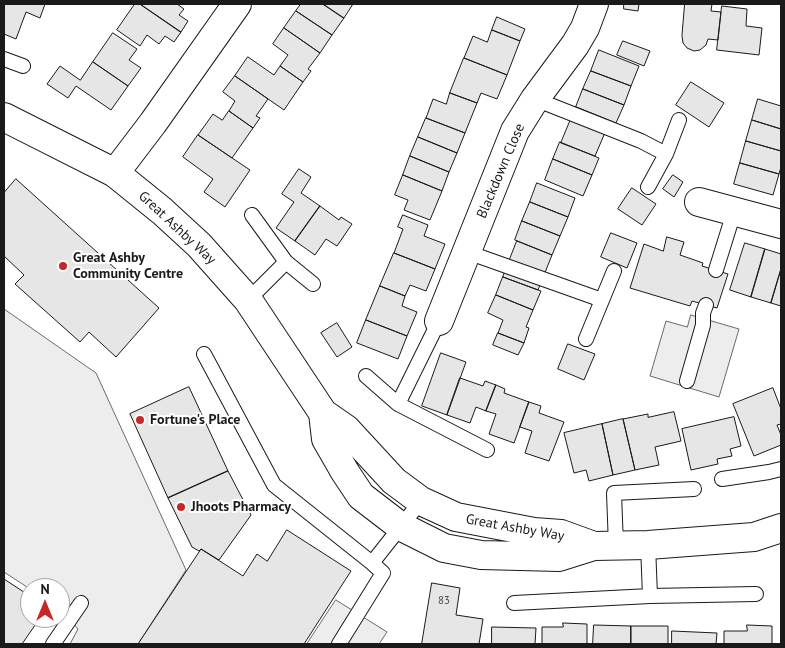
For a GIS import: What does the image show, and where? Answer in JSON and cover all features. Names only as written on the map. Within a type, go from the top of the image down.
[{"type":"street","points":[[115,172],[237,4]]},
{"type":"street","name":"Blackdown Close","points":[[439,321],[515,131],[534,99],[575,45],[585,28],[594,4]]},
{"type":"street","name":"Great Ashby Way","points":[[4,117],[115,172],[199,245],[248,300],[323,413],[346,429],[394,481],[421,501],[456,517],[499,526],[561,534],[605,546]]},
{"type":"street","points":[[698,202],[781,224]]},
{"type":"street","name":"Great Ashby Way","points":[[323,413],[326,439],[345,472],[362,496],[400,526],[444,548],[482,555],[559,557],[605,546],[648,545],[754,537],[781,528]]},
{"type":"street","name":"Great Ashby Way","points":[[754,537],[781,545]]},
{"type":"lane","points":[[4,59],[23,66]]},
{"type":"lane","points":[[534,99],[641,141],[666,154]]},
{"type":"lane","points":[[648,187],[666,154],[679,120]]},
{"type":"lane","points":[[716,270],[734,212]]},
{"type":"lane","points":[[252,215],[286,262],[313,284]]},
{"type":"lane","points":[[467,252],[602,300]]},
{"type":"lane","points":[[248,300],[286,262]]},
{"type":"lane","points":[[586,340],[614,271]]},
{"type":"lane","points":[[687,381],[703,325],[703,313],[706,305]]},
{"type":"lane","points":[[398,404],[439,321]]},
{"type":"lane","points":[[204,354],[274,486],[384,573],[339,644]]},
{"type":"lane","points":[[366,376],[398,404],[487,450]]},
{"type":"lane","points":[[722,479],[769,472],[781,468]]},
{"type":"lane","points":[[605,546],[614,493],[694,489]]},
{"type":"lane","points":[[372,563],[421,501]]},
{"type":"lane","points":[[648,545],[650,596]]},
{"type":"lane","points":[[514,603],[650,596],[756,594]]},
{"type":"lane","points":[[53,644],[81,603]]},
{"type":"shaded area","points":[[4,309],[96,373],[186,570],[138,644],[70,644],[78,629],[70,620],[70,578],[20,578],[20,582],[4,572]]},
{"type":"shaded area","points":[[691,315],[739,329],[719,397],[650,376],[666,321],[687,327]]},
{"type":"shaded area","points":[[336,600],[387,632],[379,644],[307,644]]},
{"type":"building","points":[[4,4],[45,4],[40,18],[26,12],[16,39],[4,34]]},
{"type":"building","points":[[135,4],[140,4],[181,32],[174,42],[165,36],[159,44],[147,35],[140,46],[117,30]]},
{"type":"building","points":[[140,4],[177,4],[184,9],[179,15],[188,21],[181,32]]},
{"type":"building","points":[[301,4],[323,4],[344,18],[332,35],[296,11]]},
{"type":"building","points":[[323,4],[353,4],[344,18]]},
{"type":"building","points":[[624,4],[639,4],[638,11],[624,9]]},
{"type":"building","points":[[685,4],[712,4],[711,11],[721,12],[718,40],[708,39],[706,45],[700,50],[694,51],[687,48],[683,43],[682,36]]},
{"type":"building","points":[[722,6],[747,9],[746,26],[762,28],[759,55],[717,50]]},
{"type":"building","points":[[296,11],[332,35],[320,53],[284,28]]},
{"type":"building","points":[[497,17],[525,29],[520,41],[492,30]]},
{"type":"building","points":[[284,28],[320,53],[308,69],[311,71],[303,82],[280,66],[288,55],[273,44]]},
{"type":"building","points":[[492,30],[520,41],[507,75],[464,58],[473,36],[487,42]]},
{"type":"building","points":[[113,33],[137,49],[129,60],[141,68],[128,86],[93,62]]},
{"type":"building","points":[[623,41],[650,51],[644,66],[617,55]]},
{"type":"building","points":[[599,50],[639,66],[631,86],[591,71]]},
{"type":"building","points":[[248,57],[274,75],[280,66],[303,82],[284,110],[235,76]]},
{"type":"building","points":[[464,58],[507,75],[497,99],[481,93],[477,103],[450,93]]},
{"type":"building","points":[[93,62],[128,86],[111,110],[76,86],[68,98],[47,84],[60,66],[80,80]]},
{"type":"building","points":[[591,71],[631,86],[624,105],[583,89]]},
{"type":"building","points":[[235,76],[268,99],[256,116],[260,118],[253,128],[229,111],[235,101],[223,92]]},
{"type":"building","points":[[691,82],[724,103],[709,127],[676,105]]},
{"type":"building","points":[[583,89],[624,105],[616,123],[576,107]]},
{"type":"building","points":[[450,93],[477,103],[465,133],[426,118],[433,99],[446,104]]},
{"type":"building","points":[[758,99],[781,106],[781,129],[752,120]]},
{"type":"building","points":[[576,107],[610,121],[595,156],[561,143]]},
{"type":"building","points":[[229,111],[253,128],[232,158],[198,135],[213,114],[222,120]]},
{"type":"building","points":[[426,118],[465,133],[457,153],[418,137]]},
{"type":"building","points":[[752,120],[781,129],[781,151],[746,141]]},
{"type":"building","points":[[198,135],[250,170],[225,207],[204,192],[213,179],[183,157]]},
{"type":"building","points":[[418,137],[457,153],[449,172],[410,156]]},
{"type":"building","points":[[746,141],[781,151],[779,174],[740,163]]},
{"type":"building","points":[[560,142],[599,158],[592,175],[553,159]]},
{"type":"building","points":[[410,156],[449,172],[442,191],[403,175]]},
{"type":"building","points":[[553,159],[592,175],[583,196],[545,180]]},
{"type":"building","points":[[740,163],[779,174],[773,195],[734,184]]},
{"type":"building","points":[[299,169],[311,177],[301,193],[320,206],[295,241],[276,228],[294,202],[282,194]]},
{"type":"building","points":[[403,175],[442,191],[430,220],[404,210],[408,200],[395,195]]},
{"type":"building","points":[[673,175],[683,182],[674,197],[663,189]]},
{"type":"building","name":"Great Ashby Community Centre","points":[[16,179],[159,308],[116,357],[89,332],[80,342],[15,284],[24,275],[4,256],[4,193]]},
{"type":"building","points":[[537,183],[575,198],[568,217],[530,202]]},
{"type":"building","points":[[632,188],[656,204],[642,225],[618,209]]},
{"type":"building","points":[[530,202],[568,217],[560,236],[522,221]]},
{"type":"building","points":[[320,206],[339,220],[341,217],[352,224],[337,246],[326,239],[315,255],[295,241]]},
{"type":"building","points":[[403,215],[428,225],[424,236],[445,244],[435,269],[394,253],[403,229],[398,227]]},
{"type":"building","points":[[522,221],[560,236],[552,255],[515,240]]},
{"type":"building","points":[[611,233],[637,243],[627,268],[601,257]]},
{"type":"building","points":[[667,237],[684,242],[680,255],[703,263],[702,266],[728,274],[717,308],[692,301],[690,306],[630,288],[644,244],[663,251]]},
{"type":"building","points":[[517,241],[552,255],[538,290],[503,277]]},
{"type":"building","points":[[745,243],[765,249],[751,297],[730,290]]},
{"type":"building","points":[[765,249],[781,254],[781,269],[771,303],[751,297]]},
{"type":"building","points":[[394,253],[435,269],[426,291],[410,285],[405,296],[380,286]]},
{"type":"building","points":[[781,269],[781,306],[771,303]]},
{"type":"building","points":[[503,277],[541,291],[533,310],[496,295]]},
{"type":"building","points":[[380,286],[405,296],[402,306],[417,312],[407,336],[366,320]]},
{"type":"building","points":[[496,295],[533,310],[526,327],[529,328],[524,343],[498,333],[503,320],[488,313]]},
{"type":"building","points":[[366,320],[407,336],[398,359],[357,343]]},
{"type":"building","points":[[337,323],[352,347],[337,357],[321,333]]},
{"type":"building","points":[[498,333],[524,343],[518,355],[493,345]]},
{"type":"building","points":[[568,344],[595,354],[584,380],[558,369]]},
{"type":"building","points":[[441,353],[466,362],[447,415],[422,406]]},
{"type":"building","points":[[460,378],[483,386],[485,381],[496,385],[486,411],[476,407],[470,423],[447,415]]},
{"type":"building","points":[[496,385],[505,389],[504,393],[529,402],[514,443],[489,434],[496,414],[486,411]]},
{"type":"building","points":[[189,387],[228,471],[168,498],[130,414]]},
{"type":"building","points":[[773,388],[781,409],[781,424],[777,425],[781,435],[781,445],[754,456],[733,404]]},
{"type":"building","points":[[529,402],[541,406],[539,413],[564,422],[549,461],[525,453],[532,431],[520,427]]},
{"type":"building","points":[[674,412],[681,441],[655,447],[659,465],[635,470],[623,419],[648,414],[648,417]]},
{"type":"building","points":[[734,417],[741,446],[730,449],[732,456],[717,459],[718,464],[691,470],[682,429]]},
{"type":"building","points":[[623,419],[635,470],[613,475],[602,424]]},
{"type":"building","points":[[602,424],[613,475],[589,481],[586,470],[574,473],[564,433]]},
{"type":"building","points":[[228,471],[251,515],[219,560],[201,549],[199,551],[192,547],[168,498]]},
{"type":"building","points":[[287,530],[351,571],[304,644],[138,644],[201,549],[243,576],[257,554],[267,561]]},
{"type":"building","points":[[4,579],[20,589],[20,628],[33,628],[22,644],[4,644]]},
{"type":"building","points":[[432,583],[460,588],[456,615],[483,619],[479,644],[422,644]]},
{"type":"building","points":[[563,623],[587,624],[587,644],[542,644],[542,627],[563,627]]},
{"type":"building","points":[[594,625],[631,626],[631,644],[593,644]]},
{"type":"building","points":[[747,625],[772,626],[772,644],[724,644],[724,631],[747,631]]},
{"type":"building","points":[[631,626],[668,626],[668,644],[631,644]]},
{"type":"building","points":[[492,627],[536,628],[535,644],[492,644]]},
{"type":"building","points":[[672,631],[717,633],[716,644],[672,644]]},
{"type":"place","name":"Great Ashby Community Centre","points":[[63,266]]},
{"type":"place","name":"Fortune's Place","points":[[140,420]]},
{"type":"place","name":"Jhoots Pharmacy","points":[[181,507]]}]
